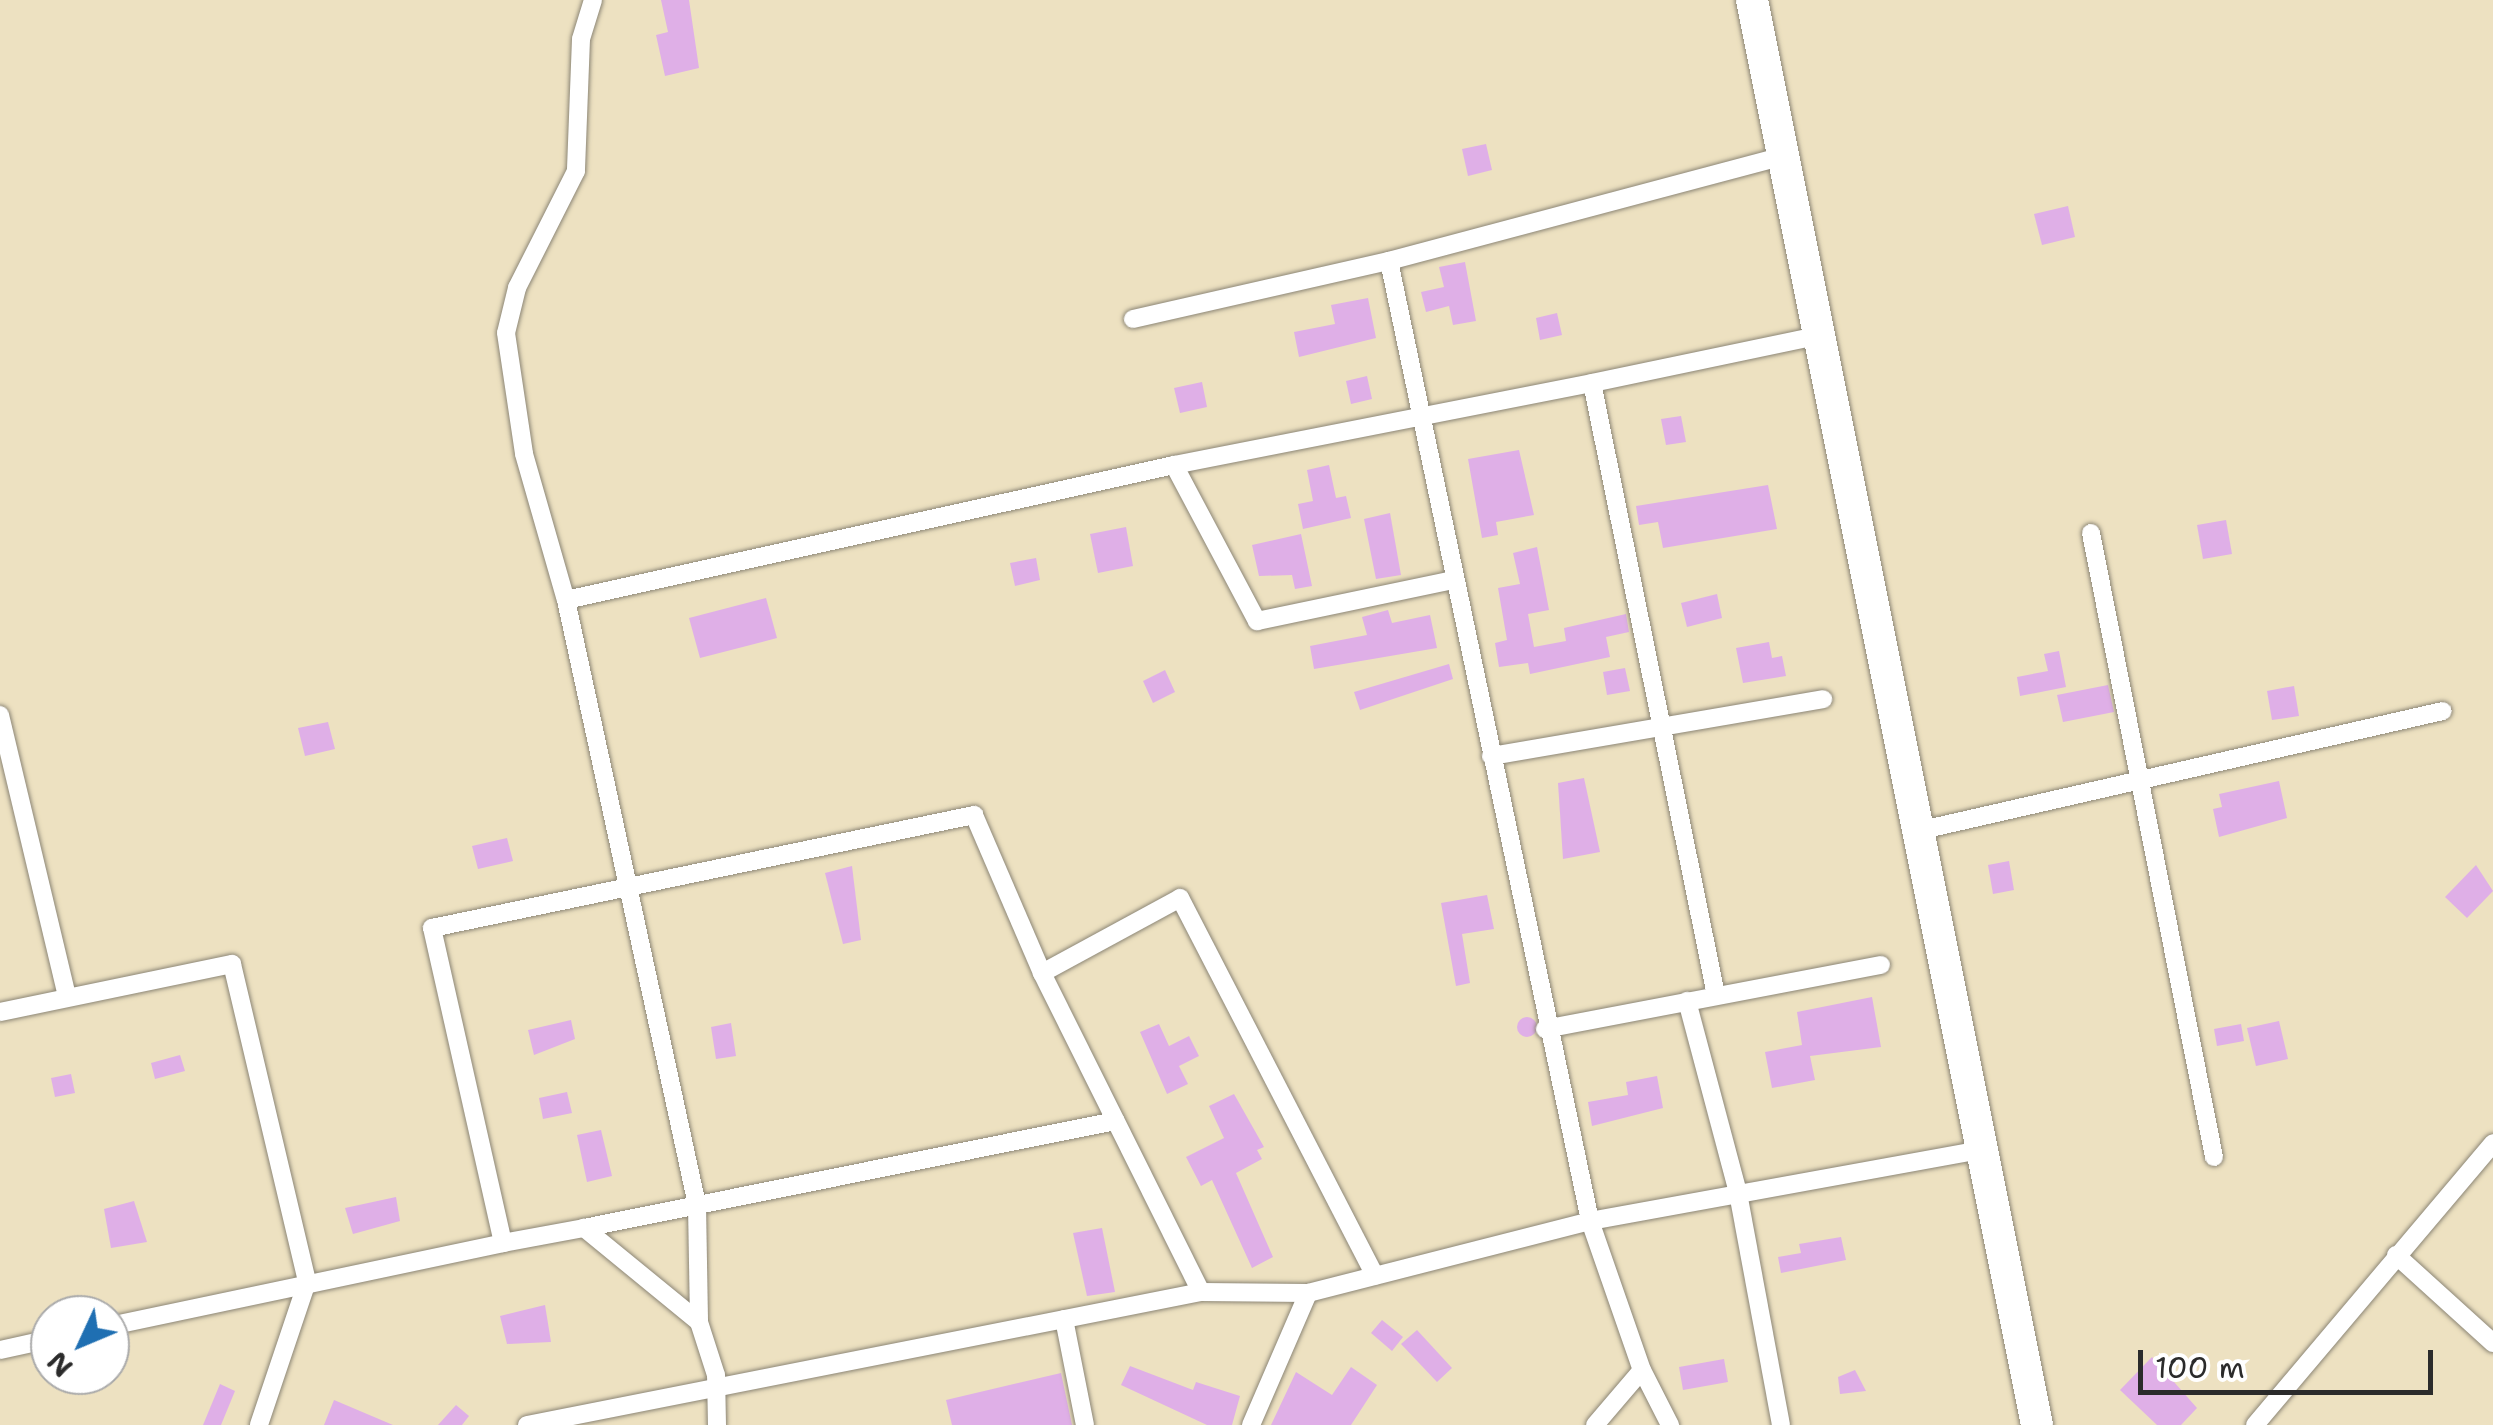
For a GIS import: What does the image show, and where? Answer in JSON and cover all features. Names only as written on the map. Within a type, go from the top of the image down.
[{"type":"highway","points":[[1752,0],[1922,830],[2037,1425]]},
{"type":"street","points":[[593,0],[581,39],[576,171],[517,288],[506,333],[524,454],[566,600],[697,1205],[699,1322],[716,1387],[717,1425]]},
{"type":"street","points":[[1133,319],[1389,260],[1784,156]]},
{"type":"street","points":[[1389,260],[1417,419],[1492,756],[1545,1029],[1590,1221],[1642,1370],[1670,1425]]},
{"type":"street","points":[[566,600],[1174,465],[1820,335]]},
{"type":"street","points":[[1592,382],[1716,995]]},
{"type":"street","points":[[1174,465],[1256,621],[1453,580]]},
{"type":"street","points":[[2091,533],[2214,1158]]},
{"type":"street","points":[[1492,756],[1823,699]]},
{"type":"street","points":[[1922,830],[2444,712]]},
{"type":"street","points":[[0,714],[67,996]]},
{"type":"street","points":[[503,1243],[432,928],[974,815],[1042,972],[1201,1292]]},
{"type":"street","points":[[1042,972],[1180,898],[1375,1276]]},
{"type":"street","points":[[0,1012],[232,964],[307,1282],[259,1425]]},
{"type":"street","points":[[1545,1029],[1881,964]]},
{"type":"street","points":[[1687,1001],[1738,1194],[1782,1425]]},
{"type":"street","points":[[130,1322],[307,1282],[1115,1121]]},
{"type":"street","points":[[2255,1425],[2493,1143]]},
{"type":"street","points":[[527,1425],[1201,1292],[1308,1293],[1590,1221],[1984,1149]]},
{"type":"street","points":[[584,1228],[699,1322]]},
{"type":"street","points":[[2396,1255],[2493,1343]]},
{"type":"street","points":[[1251,1425],[1308,1293]]},
{"type":"street","points":[[1064,1319],[1086,1425]]},
{"type":"street","points":[[0,1350],[30,1343]]},
{"type":"street","points":[[1595,1425],[1642,1370]]},
{"type":"building","points":[[661,0],[689,0],[699,68],[665,76],[656,35],[668,32]]},
{"type":"building","points":[[1486,144],[1492,170],[1468,176],[1462,149]]},
{"type":"building","points":[[2068,206],[2075,237],[2042,245],[2034,214]]},
{"type":"building","points":[[1465,262],[1476,321],[1453,325],[1449,306],[1426,312],[1421,292],[1444,287],[1439,267]]},
{"type":"building","points":[[1368,298],[1376,338],[1299,357],[1294,332],[1335,324],[1331,305]]},
{"type":"building","points":[[1557,313],[1562,335],[1540,340],[1536,318]]},
{"type":"building","points":[[1367,376],[1372,399],[1351,404],[1346,381]]},
{"type":"building","points":[[1202,382],[1207,407],[1180,413],[1174,388]]},
{"type":"building","points":[[1681,416],[1686,442],[1666,445],[1661,419]]},
{"type":"building","points":[[1519,450],[1534,515],[1496,522],[1498,535],[1482,538],[1468,459]]},
{"type":"building","points":[[1329,465],[1336,498],[1346,496],[1351,518],[1303,529],[1298,504],[1313,501],[1307,470]]},
{"type":"building","points":[[1768,485],[1777,529],[1663,548],[1658,522],[1639,525],[1636,506]]},
{"type":"building","points":[[1390,513],[1401,575],[1376,579],[1364,519]]},
{"type":"building","points":[[2226,520],[2232,554],[2203,559],[2197,525]]},
{"type":"building","points":[[1126,527],[1133,566],[1098,573],[1090,534]]},
{"type":"building","points":[[1301,534],[1312,586],[1295,589],[1292,575],[1259,576],[1252,545]]},
{"type":"building","points":[[1537,547],[1549,610],[1528,614],[1534,647],[1566,641],[1564,628],[1626,614],[1629,632],[1606,637],[1610,657],[1530,674],[1528,663],[1499,667],[1495,643],[1507,640],[1498,588],[1520,584],[1513,553]]},
{"type":"building","points":[[1036,558],[1040,580],[1015,586],[1010,563]]},
{"type":"building","points":[[1717,594],[1722,618],[1687,627],[1681,603]]},
{"type":"building","points":[[766,598],[777,638],[700,658],[689,618]]},
{"type":"building","points":[[1388,610],[1392,623],[1430,615],[1437,648],[1314,669],[1310,646],[1367,635],[1362,617]]},
{"type":"building","points":[[1769,642],[1772,658],[1782,656],[1786,676],[1743,683],[1736,648]]},
{"type":"building","points":[[2059,651],[2066,687],[2020,696],[2017,677],[2048,671],[2044,654]]},
{"type":"building","points":[[1449,664],[1453,679],[1360,710],[1354,692]]},
{"type":"building","points":[[1625,668],[1630,691],[1607,695],[1603,672]]},
{"type":"building","points":[[1165,670],[1175,692],[1153,703],[1143,681]]},
{"type":"building","points":[[2108,685],[2114,712],[2063,722],[2057,695]]},
{"type":"building","points":[[2294,686],[2299,716],[2272,720],[2267,691]]},
{"type":"building","points":[[328,722],[335,749],[305,756],[298,728]]},
{"type":"building","points":[[1584,778],[1600,852],[1563,859],[1558,783]]},
{"type":"building","points":[[2279,781],[2287,818],[2219,837],[2213,809],[2222,807],[2219,794]]},
{"type":"building","points":[[507,838],[513,861],[478,869],[472,846]]},
{"type":"building","points":[[2009,861],[2014,890],[1993,894],[1988,865]]},
{"type":"building","points":[[2476,865],[2493,891],[2467,918],[2445,897]]},
{"type":"building","points":[[852,866],[861,940],[843,944],[825,873]]},
{"type":"building","points":[[1487,895],[1494,929],[1462,934],[1470,983],[1456,986],[1441,903]]},
{"type":"building","points":[[1872,997],[1881,1047],[1810,1056],[1815,1080],[1772,1088],[1765,1052],[1802,1045],[1797,1012]]},
{"type":"building","points":[[1523,1017],[1531,1017],[1537,1027],[1531,1037],[1523,1037],[1517,1031],[1517,1023]]},
{"type":"building","points":[[571,1020],[575,1039],[534,1055],[528,1030]]},
{"type":"building","points":[[2279,1021],[2288,1059],[2256,1066],[2247,1028]]},
{"type":"building","points":[[731,1023],[736,1056],[716,1059],[711,1027]]},
{"type":"building","points":[[1159,1024],[1169,1046],[1189,1036],[1199,1056],[1179,1066],[1188,1084],[1167,1094],[1140,1032]]},
{"type":"building","points":[[2241,1024],[2244,1041],[2217,1046],[2214,1029]]},
{"type":"building","points":[[180,1055],[185,1071],[155,1079],[151,1063]]},
{"type":"building","points":[[71,1074],[75,1093],[55,1097],[51,1078]]},
{"type":"building","points":[[1657,1076],[1663,1108],[1592,1126],[1588,1102],[1628,1095],[1626,1082]]},
{"type":"building","points":[[567,1092],[572,1113],[543,1119],[539,1098]]},
{"type":"building","points":[[1234,1094],[1264,1147],[1257,1150],[1262,1159],[1236,1173],[1273,1257],[1252,1268],[1212,1180],[1201,1186],[1186,1157],[1224,1138],[1209,1106]]},
{"type":"building","points":[[601,1130],[612,1176],[587,1182],[577,1135]]},
{"type":"building","points":[[396,1197],[400,1221],[353,1234],[345,1208]]},
{"type":"building","points":[[134,1201],[147,1242],[111,1248],[104,1209]]},
{"type":"building","points":[[1102,1228],[1115,1292],[1087,1296],[1073,1233]]},
{"type":"building","points":[[1841,1237],[1846,1260],[1781,1273],[1778,1257],[1801,1253],[1799,1244]]},
{"type":"building","points":[[545,1305],[551,1342],[507,1344],[500,1316]]},
{"type":"building","points":[[1382,1320],[1403,1337],[1392,1351],[1371,1333]]},
{"type":"building","points":[[1417,1330],[1452,1368],[1437,1382],[1401,1344]]},
{"type":"building","points":[[2152,1357],[2197,1408],[2181,1425],[2157,1425],[2120,1390]]},
{"type":"building","points":[[1724,1359],[1728,1382],[1683,1390],[1679,1367]]},
{"type":"building","points":[[1130,1366],[1193,1390],[1196,1382],[1240,1396],[1232,1425],[1207,1425],[1121,1385]]},
{"type":"building","points":[[1351,1367],[1377,1385],[1351,1425],[1271,1425],[1296,1372],[1332,1395]]},
{"type":"building","points":[[1855,1370],[1866,1391],[1840,1394],[1838,1377]]},
{"type":"building","points":[[1061,1373],[1072,1425],[952,1425],[946,1400]]},
{"type":"building","points":[[220,1384],[235,1391],[221,1425],[203,1425]]},
{"type":"building","points":[[334,1400],[393,1425],[324,1425]]},
{"type":"building","points":[[456,1405],[469,1416],[462,1425],[438,1425]]}]
